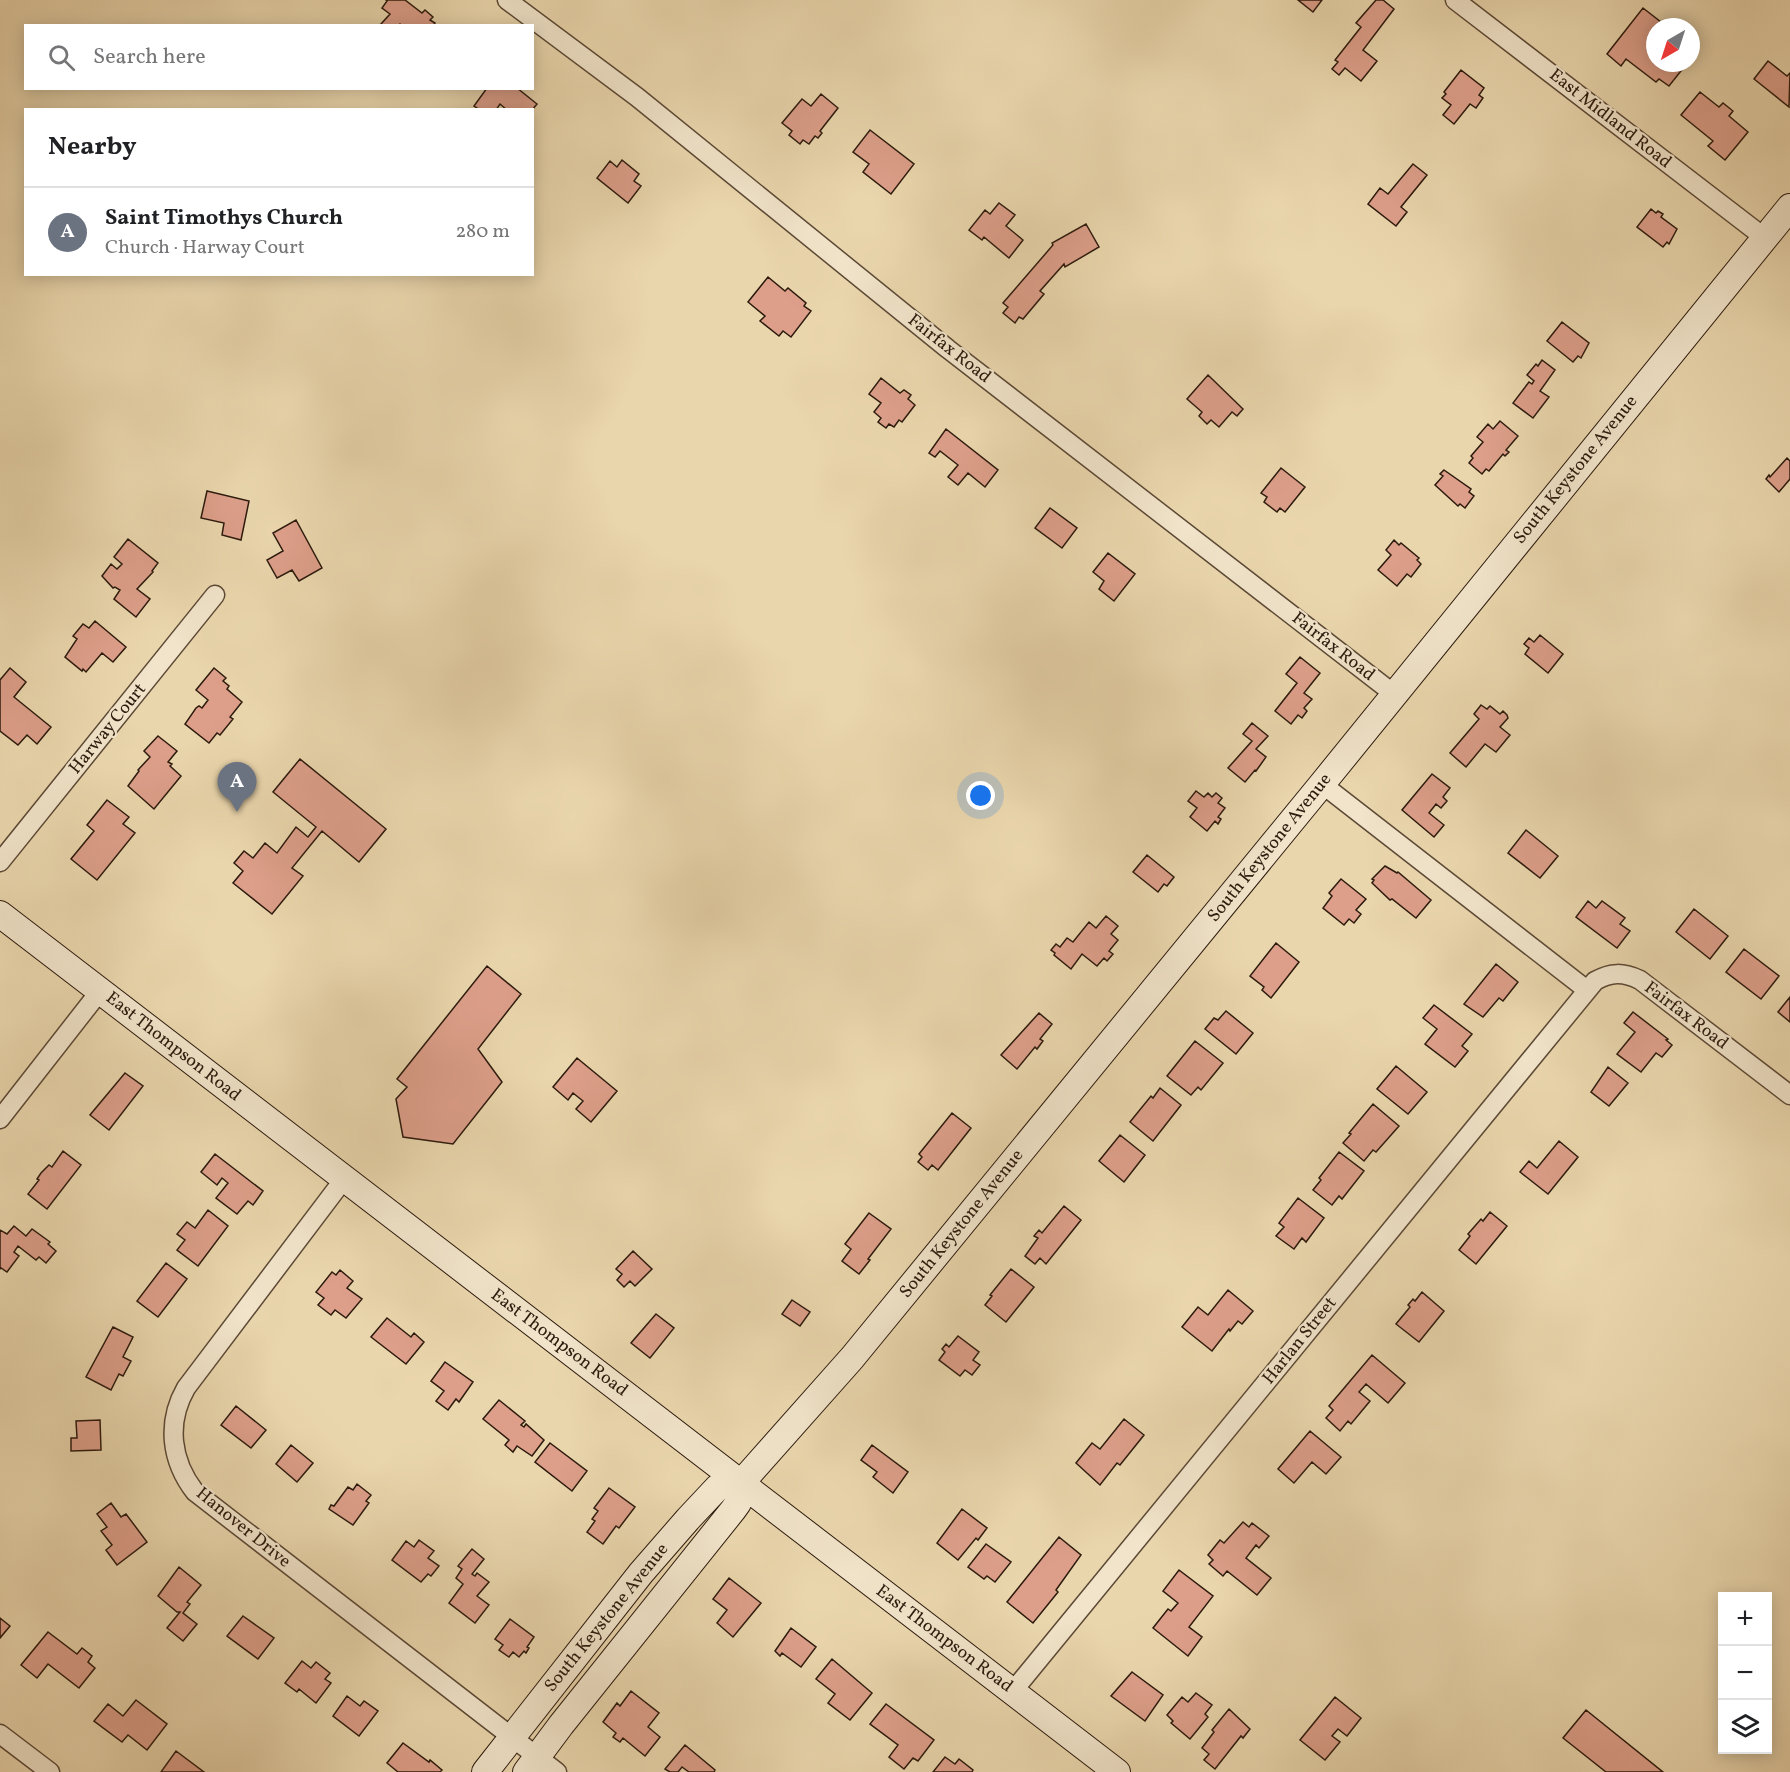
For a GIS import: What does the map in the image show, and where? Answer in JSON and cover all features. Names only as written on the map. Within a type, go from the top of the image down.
[{"type":"main road","name":"South Keystone Avenue","points":[[540,1767],[568,1716],[738,1503],[742,1482],[852,1358],[1790,207]]},
{"type":"main road","name":"East Thompson Road","points":[[0,914],[1117,1772]]},
{"type":"main road","name":"South Keystone Avenue","points":[[485,1772],[641,1573],[688,1519],[718,1488],[742,1482]]},
{"type":"street","name":"Fairfax Road","points":[[507,0],[637,97],[948,349],[1394,694]]},
{"type":"street","name":"East Midland Road","points":[[1455,0],[1765,238]]},
{"type":"street","name":"Harway Court","points":[[0,862],[215,595]]},
{"type":"street","points":[[1322,784],[1587,990]]},
{"type":"street","name":"Fairfax Road","points":[[1587,990],[1595,981],[1606,975],[1629,975],[1640,980],[1790,1095]]},
{"type":"street","name":"Harlan Street","points":[[1013,1691],[1587,990]]},
{"type":"street","points":[[0,1119],[100,991]]},
{"type":"street","name":"Hanover Drive","points":[[344,1179],[186,1388],[176,1412],[173,1429],[175,1455],[185,1479],[195,1492],[512,1737],[540,1767]]},
{"type":"street","points":[[0,1734],[50,1772]]},
{"type":"building","points":[[405,0],[422,13],[425,10],[433,17],[430,20],[435,23],[381,24],[390,14],[382,8],[387,1]]},
{"type":"building","points":[[1298,0],[1322,0],[1313,12]]},
{"type":"building","points":[[1376,0],[1383,0],[1394,9],[1363,50],[1377,61],[1361,81],[1345,68],[1339,75],[1332,69],[1338,62],[1335,60],[1361,27],[1356,23]]},
{"type":"building","points":[[1643,8],[1656,18],[1646,18],[1646,72],[1680,72],[1669,86],[1659,79],[1656,82],[1626,59],[1621,66],[1607,54]]},
{"type":"building","points":[[1768,61],[1787,76],[1790,73],[1789,107],[1754,79]]},
{"type":"building","points":[[1461,70],[1484,88],[1479,95],[1483,98],[1476,108],[1470,104],[1454,124],[1443,115],[1451,105],[1442,98]]},
{"type":"building","points":[[486,90],[520,90],[537,104],[534,108],[505,108],[500,104],[497,108],[474,106]]},
{"type":"building","points":[[1700,92],[1719,107],[1723,103],[1733,111],[1729,116],[1748,132],[1725,160],[1708,146],[1713,141],[1681,115]]},
{"type":"building","points":[[821,94],[838,108],[820,131],[822,133],[818,138],[815,136],[809,144],[803,140],[800,144],[789,135],[792,131],[782,123],[802,99],[811,106]]},
{"type":"building","points":[[870,130],[914,164],[891,194],[863,172],[869,164],[853,152]]},
{"type":"building","points":[[622,160],[639,174],[634,181],[641,186],[628,203],[597,178],[610,161],[617,167]]},
{"type":"building","points":[[1413,164],[1427,175],[1401,207],[1407,212],[1396,226],[1368,204],[1380,188],[1388,194]]},
{"type":"building","points":[[999,203],[1015,215],[1006,226],[1023,240],[1009,258],[984,237],[982,240],[969,230],[985,210],[990,214]]},
{"type":"building","points":[[1651,209],[1663,214],[1661,217],[1677,229],[1669,244],[1667,242],[1663,247],[1637,227]]},
{"type":"building","points":[[1086,224],[1099,247],[1065,267],[1064,264],[1040,291],[1044,294],[1023,319],[1019,317],[1015,323],[1003,313],[1008,307],[1003,303],[1053,245],[1052,243]]},
{"type":"building","points":[[768,277],[785,291],[788,288],[806,303],[804,306],[811,311],[791,337],[783,331],[779,336],[760,321],[765,316],[748,302]]},
{"type":"building","points":[[1562,322],[1589,343],[1581,358],[1578,356],[1573,362],[1547,341]]},
{"type":"building","points":[[1542,360],[1555,370],[1540,391],[1549,397],[1533,418],[1513,403],[1529,382],[1532,384],[1534,381],[1527,375]]},
{"type":"building","points":[[1208,375],[1243,409],[1237,416],[1232,412],[1219,427],[1211,420],[1207,424],[1199,416],[1202,412],[1187,399]]},
{"type":"building","points":[[881,378],[900,393],[904,390],[911,395],[908,399],[915,405],[902,422],[899,420],[894,427],[889,424],[886,428],[878,422],[881,418],[874,412],[881,403],[869,394]]},
{"type":"building","points":[[1500,421],[1518,436],[1506,450],[1509,452],[1505,456],[1503,454],[1489,471],[1486,469],[1482,474],[1469,463],[1473,458],[1471,456],[1483,442],[1477,437],[1488,424],[1493,429]]},
{"type":"building","points":[[946,429],[998,470],[985,487],[968,473],[958,485],[948,477],[958,465],[940,451],[935,457],[929,453]]},
{"type":"building","points":[[1787,458],[1790,461],[1790,479],[1779,492],[1766,479]]},
{"type":"building","points":[[1281,468],[1305,487],[1285,512],[1280,508],[1277,512],[1264,502],[1267,497],[1261,493]]},
{"type":"building","points":[[1444,470],[1471,489],[1469,492],[1474,496],[1465,508],[1460,504],[1458,506],[1435,485],[1443,476],[1440,474]]},
{"type":"building","points":[[207,491],[249,501],[241,540],[222,535],[224,523],[201,518]]},
{"type":"building","points":[[1050,508],[1077,528],[1062,548],[1035,528]]},
{"type":"building","points":[[296,520],[322,568],[299,581],[292,570],[277,578],[267,560],[283,551],[273,533]]},
{"type":"building","points":[[128,539],[158,563],[137,589],[150,599],[136,617],[114,599],[120,590],[113,588],[102,576],[111,564],[117,569],[122,564],[114,557]]},
{"type":"building","points":[[1394,540],[1419,558],[1417,560],[1421,564],[1411,577],[1407,574],[1397,586],[1378,570],[1391,555],[1386,550]]},
{"type":"building","points":[[1108,553],[1135,574],[1114,601],[1099,589],[1104,581],[1093,572]]},
{"type":"building","points":[[95,621],[126,647],[113,662],[102,653],[86,672],[65,657],[77,639],[73,636],[83,624],[89,628]]},
{"type":"building","points":[[1540,635],[1563,654],[1548,673],[1525,654],[1529,648],[1524,644],[1529,638],[1534,642]]},
{"type":"building","points":[[1300,657],[1320,673],[1304,693],[1312,699],[1304,708],[1307,711],[1302,718],[1298,715],[1291,724],[1275,711],[1297,683],[1286,674]]},
{"type":"building","points":[[10,668],[26,682],[14,697],[51,727],[37,744],[27,735],[18,745],[0,731],[0,680]]},
{"type":"building","points":[[214,668],[226,678],[223,681],[229,686],[227,689],[242,702],[230,717],[233,719],[220,735],[217,733],[209,743],[185,724],[196,708],[199,706],[202,708],[208,700],[196,690]]},
{"type":"building","points":[[1481,705],[1487,709],[1490,706],[1500,714],[1503,711],[1507,715],[1508,718],[1500,727],[1510,735],[1496,752],[1485,744],[1466,767],[1450,753],[1479,719],[1474,714]]},
{"type":"building","points":[[1252,723],[1268,736],[1256,749],[1266,757],[1245,782],[1228,768],[1252,741],[1243,734]]},
{"type":"building","points":[[158,736],[177,751],[168,762],[181,776],[154,809],[128,786],[150,757],[144,751]]},
{"type":"building","points":[[300,759],[386,829],[359,862],[322,831],[292,868],[303,876],[272,914],[233,883],[243,871],[234,863],[244,851],[253,858],[265,843],[277,853],[296,827],[308,837],[316,827],[273,792]]},
{"type":"building","points":[[1432,774],[1450,788],[1443,797],[1447,801],[1441,808],[1436,804],[1429,813],[1444,825],[1434,837],[1402,810]]},
{"type":"building","points":[[1196,791],[1204,797],[1208,793],[1212,797],[1216,793],[1222,798],[1218,803],[1225,808],[1218,817],[1221,819],[1218,824],[1215,821],[1207,831],[1190,817],[1197,808],[1188,801]]},
{"type":"building","points":[[107,800],[129,817],[123,824],[135,833],[97,880],[71,859],[94,831],[87,825]]},
{"type":"building","points":[[1526,830],[1558,856],[1540,878],[1508,853]]},
{"type":"building","points":[[1147,855],[1174,877],[1158,892],[1133,872]]},
{"type":"building","points":[[1385,866],[1398,872],[1431,900],[1416,918],[1392,899],[1390,900],[1372,883],[1374,880],[1372,879]]},
{"type":"building","points":[[1341,879],[1366,899],[1356,910],[1361,914],[1354,923],[1349,919],[1344,925],[1323,908],[1332,896],[1329,893]]},
{"type":"building","points":[[1588,901],[1596,908],[1602,901],[1625,918],[1620,924],[1630,931],[1617,948],[1576,917]]},
{"type":"building","points":[[1694,909],[1728,936],[1710,959],[1676,932]]},
{"type":"building","points":[[1106,916],[1118,926],[1111,934],[1118,940],[1109,951],[1113,954],[1107,961],[1104,958],[1097,966],[1082,954],[1071,969],[1054,955],[1055,953],[1051,950],[1056,944],[1060,947],[1067,938],[1073,942],[1089,922],[1096,928]]},
{"type":"building","points":[[1276,943],[1299,962],[1271,998],[1262,990],[1264,987],[1250,976]]},
{"type":"building","points":[[1744,949],[1779,976],[1761,999],[1726,972]]},
{"type":"building","points":[[1496,964],[1518,982],[1503,1001],[1499,998],[1483,1017],[1464,1004]]},
{"type":"building","points":[[487,966],[521,994],[478,1049],[502,1082],[453,1144],[403,1137],[396,1099],[407,1087],[397,1079]]},
{"type":"building","points":[[1790,997],[1790,1022],[1778,1012]]},
{"type":"building","points":[[1434,1005],[1472,1034],[1462,1046],[1468,1051],[1455,1067],[1425,1044],[1437,1029],[1423,1018]]},
{"type":"building","points":[[1226,1011],[1253,1033],[1236,1054],[1205,1029],[1214,1018],[1218,1020]]},
{"type":"building","points":[[1633,1012],[1668,1039],[1666,1040],[1672,1045],[1662,1057],[1656,1053],[1641,1072],[1617,1054],[1635,1032],[1624,1023]]},
{"type":"building","points":[[1039,1013],[1052,1024],[1040,1039],[1043,1041],[1037,1049],[1035,1047],[1017,1069],[1001,1055]]},
{"type":"building","points":[[1195,1041],[1223,1063],[1201,1090],[1198,1087],[1191,1095],[1167,1076]]},
{"type":"building","points":[[577,1058],[617,1091],[591,1122],[576,1109],[583,1101],[573,1093],[568,1100],[553,1087]]},
{"type":"building","points":[[1396,1066],[1427,1092],[1408,1114],[1377,1089]]},
{"type":"building","points":[[1608,1067],[1628,1083],[1609,1106],[1591,1092]]},
{"type":"building","points":[[125,1073],[143,1086],[109,1130],[90,1115]]},
{"type":"building","points":[[1160,1088],[1181,1105],[1153,1141],[1130,1122]]},
{"type":"building","points":[[1373,1104],[1399,1126],[1376,1152],[1373,1150],[1364,1161],[1343,1143]]},
{"type":"building","points":[[952,1113],[971,1128],[938,1170],[932,1165],[928,1170],[918,1162],[922,1157],[919,1154]]},
{"type":"building","points":[[1120,1135],[1145,1155],[1124,1182],[1099,1161]]},
{"type":"building","points":[[1559,1141],[1578,1157],[1548,1194],[1520,1172],[1529,1161],[1537,1168]]},
{"type":"building","points":[[63,1151],[81,1165],[47,1209],[28,1194],[39,1180],[37,1179],[41,1173],[49,1165],[52,1167]]},
{"type":"building","points":[[1339,1152],[1364,1171],[1342,1199],[1339,1196],[1332,1205],[1313,1190],[1321,1180],[1319,1178]]},
{"type":"building","points":[[215,1154],[263,1191],[253,1205],[248,1201],[237,1214],[216,1198],[228,1183],[222,1178],[217,1185],[201,1172]]},
{"type":"building","points":[[1298,1198],[1324,1218],[1306,1242],[1302,1238],[1294,1249],[1276,1236],[1284,1227],[1279,1223]]},
{"type":"building","points":[[1064,1206],[1081,1220],[1046,1264],[1040,1258],[1035,1264],[1025,1256],[1038,1238],[1034,1236],[1039,1230],[1042,1233]]},
{"type":"building","points":[[208,1210],[228,1226],[198,1266],[177,1250],[185,1240],[177,1234],[187,1222],[195,1228]]},
{"type":"building","points":[[1490,1212],[1507,1226],[1476,1264],[1459,1250],[1470,1236],[1468,1234]]},
{"type":"building","points":[[869,1213],[891,1229],[859,1274],[842,1261],[851,1249],[845,1244]]},
{"type":"building","points":[[14,1226],[26,1236],[32,1229],[50,1242],[48,1244],[56,1251],[46,1263],[39,1257],[36,1260],[18,1246],[14,1252],[19,1256],[7,1272],[0,1269],[0,1230],[7,1234]]},
{"type":"building","points":[[633,1251],[652,1269],[635,1286],[630,1281],[624,1287],[617,1280],[622,1274],[616,1269]]},
{"type":"building","points":[[166,1263],[187,1279],[158,1317],[137,1301]]},
{"type":"building","points":[[1011,1269],[1034,1287],[1006,1322],[985,1305],[992,1296],[990,1295]]},
{"type":"building","points":[[340,1270],[353,1281],[347,1288],[362,1299],[346,1318],[335,1310],[331,1315],[318,1305],[324,1298],[316,1292],[332,1272],[336,1275]]},
{"type":"building","points":[[1228,1290],[1253,1311],[1242,1324],[1238,1321],[1230,1331],[1229,1329],[1212,1351],[1182,1327],[1198,1307],[1208,1315]]},
{"type":"building","points":[[1422,1292],[1444,1311],[1419,1342],[1396,1324],[1410,1307],[1408,1305],[1413,1299],[1415,1301]]},
{"type":"building","points":[[792,1300],[810,1312],[800,1326],[782,1314]]},
{"type":"building","points":[[656,1314],[674,1328],[650,1358],[631,1343]]},
{"type":"building","points":[[387,1318],[411,1337],[414,1333],[424,1342],[406,1364],[371,1337]]},
{"type":"building","points":[[113,1327],[133,1337],[123,1357],[131,1361],[123,1376],[119,1374],[111,1390],[86,1377]]},
{"type":"building","points":[[958,1336],[979,1352],[973,1360],[980,1365],[972,1375],[965,1370],[960,1376],[939,1360],[945,1352],[942,1349],[946,1344],[949,1347]]},
{"type":"building","points":[[1372,1355],[1405,1383],[1388,1403],[1366,1384],[1359,1392],[1370,1401],[1351,1424],[1348,1421],[1340,1431],[1326,1418],[1333,1410],[1329,1406]]},
{"type":"building","points":[[445,1362],[473,1382],[459,1402],[456,1399],[448,1410],[436,1401],[444,1391],[431,1381]]},
{"type":"building","points":[[499,1400],[525,1421],[521,1425],[524,1427],[526,1424],[544,1440],[532,1456],[517,1446],[513,1452],[505,1445],[509,1440],[483,1419]]},
{"type":"building","points":[[236,1406],[266,1430],[251,1448],[221,1425]]},
{"type":"building","points":[[1124,1419],[1144,1435],[1120,1465],[1117,1463],[1100,1485],[1076,1463],[1092,1443],[1100,1449]]},
{"type":"building","points":[[100,1420],[101,1450],[71,1451],[71,1438],[77,1438],[76,1421]]},
{"type":"building","points":[[1310,1431],[1341,1457],[1326,1474],[1312,1462],[1294,1483],[1278,1469]]},
{"type":"building","points":[[550,1443],[587,1471],[572,1491],[535,1462]]},
{"type":"building","points":[[291,1445],[313,1463],[297,1482],[276,1464]]},
{"type":"building","points":[[872,1445],[908,1472],[893,1493],[873,1477],[877,1472],[861,1460]]},
{"type":"building","points":[[357,1484],[371,1495],[366,1501],[369,1503],[353,1525],[329,1509],[331,1505],[334,1506],[348,1487],[353,1490]]},
{"type":"building","points":[[609,1488],[635,1507],[619,1528],[616,1526],[603,1544],[587,1532],[595,1521],[592,1519],[598,1511],[594,1508]]},
{"type":"building","points":[[111,1503],[121,1517],[126,1514],[147,1542],[117,1565],[106,1550],[112,1545],[101,1531],[107,1527],[97,1514]]},
{"type":"building","points":[[962,1509],[987,1528],[958,1560],[937,1543]]},
{"type":"building","points":[[1243,1522],[1249,1527],[1252,1523],[1269,1536],[1259,1548],[1256,1545],[1246,1558],[1271,1578],[1257,1595],[1227,1571],[1223,1576],[1209,1564],[1213,1560],[1208,1555],[1220,1540],[1224,1543]]},
{"type":"building","points":[[1059,1537],[1081,1555],[1056,1590],[1058,1592],[1033,1623],[1007,1602]]},
{"type":"building","points":[[419,1540],[434,1551],[428,1558],[439,1566],[431,1576],[428,1574],[421,1582],[392,1560],[406,1541],[414,1547]]},
{"type":"building","points":[[986,1544],[1011,1562],[995,1582],[987,1576],[984,1579],[968,1567]]},
{"type":"building","points":[[472,1549],[484,1559],[472,1574],[475,1576],[477,1573],[489,1582],[477,1596],[489,1605],[475,1623],[449,1603],[463,1584],[456,1578],[462,1569],[458,1566]]},
{"type":"building","points":[[179,1567],[201,1585],[187,1602],[190,1604],[183,1613],[197,1624],[183,1641],[167,1628],[180,1612],[158,1596]]},
{"type":"building","points":[[1179,1570],[1213,1596],[1189,1627],[1202,1637],[1188,1656],[1153,1628],[1168,1609],[1171,1611],[1178,1603],[1163,1591]]},
{"type":"building","points":[[729,1578],[761,1603],[733,1637],[717,1623],[727,1610],[713,1599]]},
{"type":"building","points":[[243,1616],[274,1638],[258,1659],[227,1636]]},
{"type":"building","points":[[0,1618],[10,1626],[0,1638]]},
{"type":"building","points":[[510,1619],[534,1637],[526,1653],[524,1651],[519,1657],[513,1652],[509,1657],[499,1650],[503,1645],[495,1639]]},
{"type":"building","points":[[791,1628],[816,1647],[801,1667],[782,1653],[780,1656],[775,1651]]},
{"type":"building","points":[[48,1632],[77,1654],[82,1648],[92,1656],[88,1662],[95,1668],[79,1688],[48,1664],[37,1678],[21,1665]]},
{"type":"building","points":[[832,1659],[872,1693],[850,1720],[828,1703],[835,1694],[816,1679]]},
{"type":"building","points":[[302,1661],[311,1668],[316,1662],[330,1673],[325,1679],[331,1683],[316,1703],[299,1689],[297,1692],[285,1683]]},
{"type":"building","points":[[1132,1672],[1163,1695],[1145,1721],[1111,1696]]},
{"type":"building","points":[[631,1691],[659,1713],[648,1727],[660,1737],[645,1756],[623,1738],[620,1742],[613,1737],[616,1733],[603,1722],[617,1703],[620,1706]]},
{"type":"building","points":[[1196,1693],[1212,1705],[1205,1714],[1208,1717],[1190,1739],[1171,1723],[1173,1721],[1167,1715],[1182,1697],[1188,1702]]},
{"type":"building","points":[[347,1696],[360,1706],[364,1701],[378,1711],[359,1736],[333,1716]]},
{"type":"building","points":[[1335,1697],[1361,1718],[1347,1736],[1338,1729],[1332,1736],[1340,1742],[1325,1760],[1300,1740]]},
{"type":"building","points":[[136,1700],[167,1724],[147,1750],[128,1735],[122,1742],[94,1721],[108,1704],[123,1716]]},
{"type":"building","points":[[886,1704],[934,1740],[918,1761],[913,1758],[904,1769],[889,1757],[898,1745],[870,1724]]},
{"type":"building","points":[[1229,1709],[1250,1729],[1243,1738],[1241,1736],[1215,1769],[1204,1760],[1209,1754],[1202,1748],[1214,1732],[1212,1730]]},
{"type":"building","points":[[1586,1710],[1663,1772],[1606,1772],[1563,1738]]},
{"type":"building","points":[[403,1743],[442,1770],[440,1772],[398,1772],[387,1763]]},
{"type":"building","points":[[685,1745],[715,1770],[714,1772],[689,1772],[682,1767],[678,1772],[665,1769]]},
{"type":"building","points":[[176,1751],[204,1772],[161,1772]]},
{"type":"building","points":[[945,1757],[955,1764],[959,1759],[973,1770],[972,1772],[933,1772]]},
{"type":"place","name":"Saint Timothys Church","points":[[237,812]]}]
